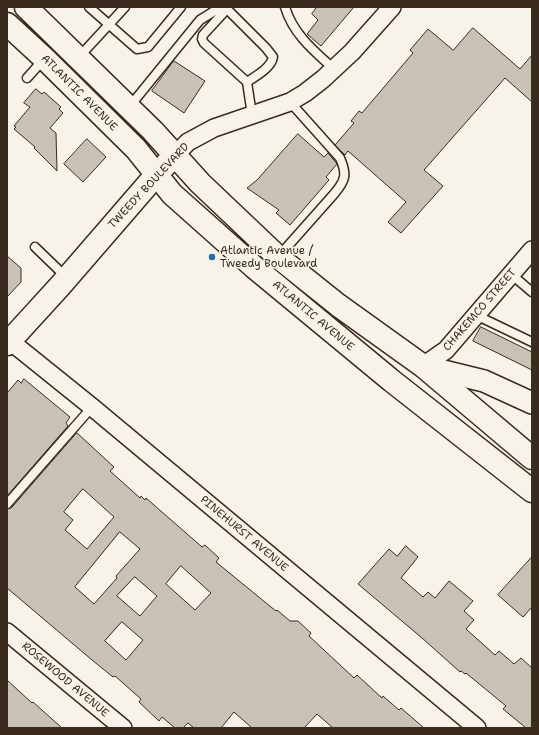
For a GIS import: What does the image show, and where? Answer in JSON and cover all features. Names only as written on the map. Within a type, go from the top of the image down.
[{"type":"main road","points":[[26,7],[129,107],[200,183],[278,257],[338,305],[424,366],[532,458]]},
{"type":"main road","name":"ATLANTIC AVENUE","points":[[7,24],[45,58],[136,149],[172,194],[254,267],[392,381],[532,491]]},
{"type":"main road","name":"TWEEDY BOULEVARD","points":[[8,343],[175,155]]},
{"type":"main road","points":[[392,381],[416,383],[472,426],[508,438]]},
{"type":"main road","points":[[502,468],[525,469],[532,474]]},
{"type":"street","name":"TWEEDY BOULEVARD","points":[[175,155],[188,142],[214,128],[290,102],[305,93],[352,52],[392,7]]},
{"type":"street","name":"CHAKEMCO STREET","points":[[424,366],[444,352],[532,250]]},
{"type":"street","name":"PINEHURST AVENUE","points":[[8,343],[92,407],[477,728]]},
{"type":"street","points":[[424,366],[484,381],[532,403]]},
{"type":"street","points":[[508,438],[532,445]]},
{"type":"street","name":"ROSEWOOD AVENUE","points":[[7,632],[123,728]]},
{"type":"lane","points":[[89,7],[137,49],[148,47],[181,7]]},
{"type":"lane","points":[[78,57],[110,25],[125,7]]},
{"type":"lane","points":[[286,7],[293,26],[299,35],[334,69]]},
{"type":"lane","points":[[129,107],[200,20],[222,8],[226,10],[266,48],[273,57],[272,62],[268,66],[257,76],[247,82]]},
{"type":"lane","points":[[226,10],[202,39],[204,43],[247,82],[252,115]]},
{"type":"lane","points":[[27,78],[45,58]]},
{"type":"lane","points":[[278,257],[338,190],[344,179],[344,168],[340,158],[290,102]]},
{"type":"lane","points":[[35,247],[67,278]]},
{"type":"lane","points":[[510,274],[532,292]]},
{"type":"lane","points":[[478,313],[484,319],[532,342]]},
{"type":"lane","points":[[7,504],[92,407]]},
{"type":"building","points":[[317,7],[354,7],[321,46],[307,34],[318,20],[312,14]]},
{"type":"building","points":[[473,28],[520,69],[532,55],[532,102],[505,78],[424,170],[443,186],[401,233],[388,222],[406,202],[348,151],[345,155],[335,145],[354,123],[351,121],[359,111],[362,113],[413,53],[410,50],[428,29],[453,50]]},
{"type":"building","points":[[174,61],[205,81],[184,113],[152,91]]},
{"type":"building","points":[[36,89],[42,94],[44,92],[61,107],[59,109],[63,113],[50,128],[56,133],[57,171],[34,148],[35,147],[14,129],[16,127],[14,126],[30,107],[24,103]]},
{"type":"building","points":[[298,134],[324,157],[328,153],[337,164],[326,177],[329,180],[290,225],[276,213],[279,210],[247,188],[257,180]]},
{"type":"building","points":[[87,139],[106,157],[83,182],[64,164]]},
{"type":"building","points":[[7,256],[21,268],[21,282],[7,297]]},
{"type":"building","points":[[481,327],[532,352],[532,370],[473,341]]},
{"type":"building","points":[[24,379],[70,417],[66,423],[68,426],[7,496],[7,393],[18,380],[21,383]]},
{"type":"building","points":[[77,433],[114,467],[110,471],[140,498],[141,496],[145,500],[146,498],[202,547],[205,545],[219,558],[216,562],[276,611],[277,610],[290,621],[298,621],[311,633],[309,636],[354,678],[357,675],[382,698],[383,696],[399,710],[401,708],[424,728],[333,728],[317,714],[304,728],[252,728],[234,712],[221,728],[194,728],[188,723],[183,728],[175,728],[162,717],[159,721],[139,702],[141,699],[115,676],[113,677],[92,660],[7,588],[7,509],[11,508]],"holes":[[[83,489],[114,517],[87,549],[65,530],[73,520],[64,512]],[[120,532],[140,549],[94,604],[75,587]],[[181,566],[211,593],[195,610],[166,584]],[[135,577],[157,596],[140,616],[117,596]],[[122,622],[143,640],[126,660],[105,641]]]},
{"type":"building","points":[[406,546],[418,557],[401,578],[423,597],[428,592],[435,598],[449,581],[473,601],[464,611],[474,620],[466,629],[495,655],[499,651],[514,664],[521,658],[532,668],[532,728],[526,728],[503,709],[506,706],[466,673],[460,672],[358,584],[389,549],[397,556]]},
{"type":"building","points":[[532,557],[532,607],[523,617],[498,595]]},
{"type":"building","points":[[7,680],[32,703],[33,702],[62,728],[7,728]]},
{"type":"place","name":"Atlantic Avenue / Tweedy Boulevard","points":[[212,257]]}]
